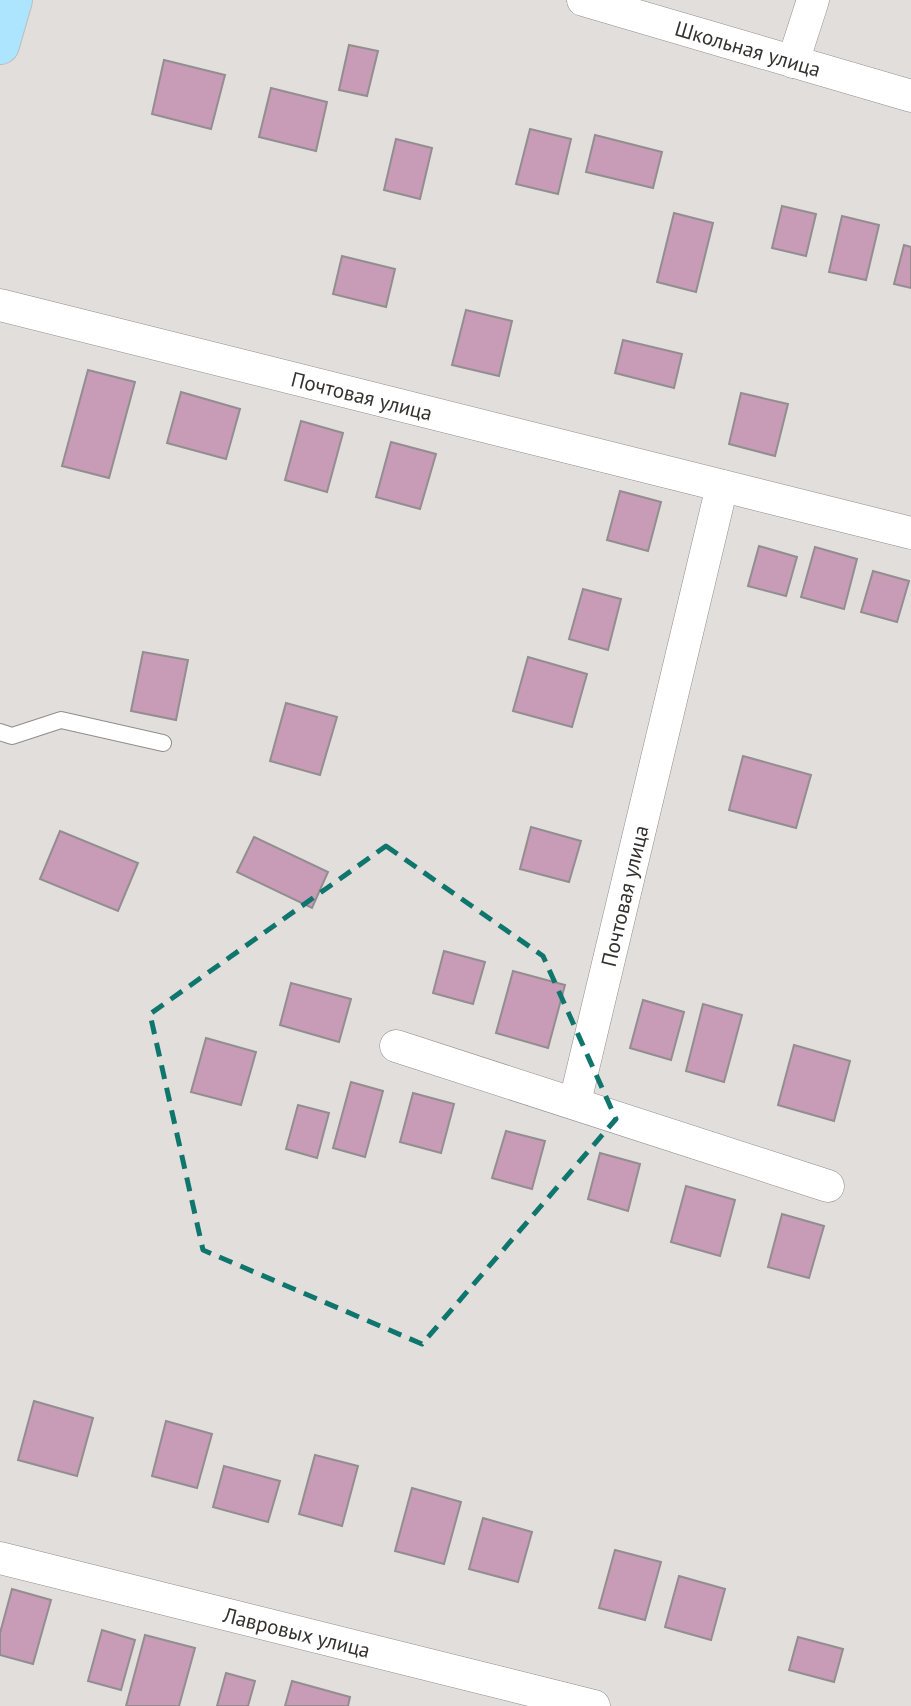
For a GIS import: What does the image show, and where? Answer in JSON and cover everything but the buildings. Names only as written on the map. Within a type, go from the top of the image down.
[{"type":"main road","points":[[0,44],[13,0]]},
{"type":"street","name":"Школьная улица","points":[[583,0],[911,96]]},
{"type":"street","points":[[793,62],[813,0]]},
{"type":"street","name":"Почтовая улица","points":[[0,305],[911,533]]},
{"type":"street","name":"Почтовая улица","points":[[575,1102],[722,486]]},
{"type":"street","points":[[397,1046],[828,1186]]},
{"type":"street","name":"Лавровых улица","points":[[0,1558],[594,1706]]},
{"type":"lane","points":[[0,732],[12,736],[61,720],[163,743]]},
{"type":"highlighted area","points":[[386,846],[543,956],[616,1119],[422,1344],[203,1250],[150,1014]]}]
